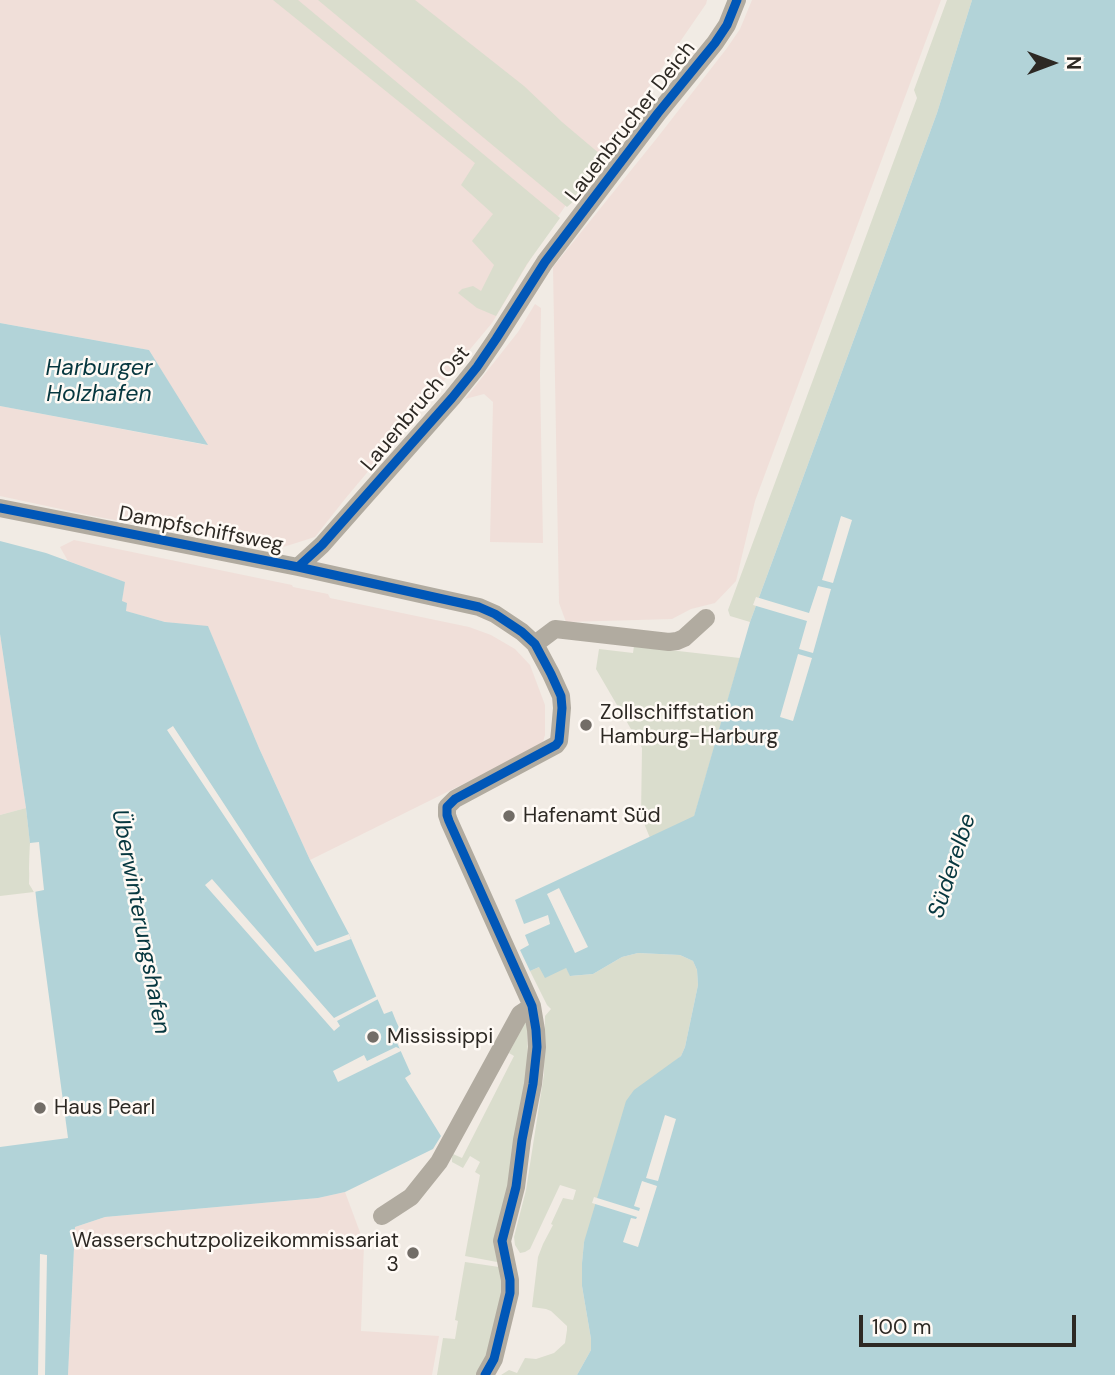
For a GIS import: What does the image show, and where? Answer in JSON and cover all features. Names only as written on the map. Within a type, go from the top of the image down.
[{"type":"street","name":"Lauenbrucher Deich","points":[[545,262],[658,113],[715,43],[727,25],[737,0]]},
{"type":"street","name":"Lauenbruch Ost","points":[[298,567],[322,545],[460,387],[496,339],[545,262]]},
{"type":"street","name":"Dampfschiffsweg","points":[[0,508],[298,567],[479,607],[509,622],[535,644],[561,696],[559,741],[454,799],[449,803],[447,811],[449,821],[532,1006]]},
{"type":"street","points":[[535,644],[555,629],[677,641],[706,618]]},
{"type":"street","points":[[382,1216],[411,1196],[439,1162],[520,1014],[532,1006],[537,1047],[533,1084],[516,1187],[502,1241],[510,1293],[494,1359],[485,1375]]},
{"type":"shaded area","points":[[0,0],[707,0],[545,235],[492,323],[315,537],[277,549],[98,517],[0,496],[0,406],[206,445],[149,350],[0,323]]},
{"type":"shaded area","points":[[752,0],[941,0],[755,501],[736,581],[715,603],[691,609],[672,619],[566,622],[559,603],[553,267],[727,48],[740,29]]},
{"type":"shaded area","points":[[535,304],[541,308],[543,543],[490,542],[493,402],[484,394],[465,399],[518,332]]},
{"type":"shaded area","points":[[74,540],[292,585],[328,594],[330,598],[469,627],[491,635],[515,649],[530,665],[545,705],[545,735],[542,745],[310,860],[208,627],[165,622],[125,611],[122,602],[124,582],[68,561],[60,547]]},
{"type":"shaded area","points":[[0,634],[26,808],[0,815]]},
{"type":"shaded area","points":[[345,1192],[364,1243],[361,1331],[439,1336],[432,1375],[68,1375],[75,1227],[105,1217],[318,1198]]},
{"type":"green space","points":[[273,0],[298,0],[560,218],[527,264],[496,316],[477,308],[458,293],[473,286],[481,291],[494,265],[472,241],[493,214],[461,185],[475,163]]},
{"type":"green space","points":[[318,0],[415,0],[524,86],[607,160],[567,207]]},
{"type":"green space","points":[[947,0],[972,0],[937,113],[750,622],[730,616],[728,610],[917,98],[914,90]]},
{"type":"green space","points":[[634,646],[740,658],[694,817],[650,838],[641,816],[642,748],[596,669],[599,649],[633,653]]},
{"type":"green space","points":[[26,808],[30,843],[29,884],[34,892],[0,896],[0,815]]},
{"type":"green space","points":[[638,953],[680,955],[693,961],[698,985],[685,1047],[674,1062],[584,1242],[582,1286],[591,1350],[577,1375],[501,1375],[509,1370],[517,1373],[525,1358],[536,1359],[554,1353],[565,1343],[567,1330],[567,1326],[551,1311],[532,1307],[538,1257],[563,1198],[573,1200],[576,1190],[560,1185],[530,1249],[520,1253],[514,1237],[526,1190],[544,1074],[545,1016],[551,1009],[530,971],[539,967],[566,968],[571,976],[593,974],[622,957]]},
{"type":"green space","points":[[527,1020],[528,1068],[497,1262],[465,1256],[480,1175],[475,1172],[480,1162],[470,1156],[463,1168],[452,1162],[452,1157],[453,1154],[462,1158],[514,1056],[509,1053]]},
{"type":"green space","points":[[465,1262],[499,1267],[504,1285],[488,1359],[479,1375],[437,1375],[443,1338],[455,1339],[458,1321],[455,1320]]},
{"type":"water","name":"Süderelbe","points":[[972,0],[1115,0],[1115,1375],[577,1375],[591,1350],[582,1286],[584,1242],[626,1101],[634,1090],[681,1056],[685,1047],[698,985],[697,970],[693,961],[680,955],[638,953],[622,957],[593,974],[570,976],[566,968],[545,978],[539,967],[530,971],[520,950],[529,945],[525,935],[550,924],[548,915],[524,924],[515,900],[694,816],[750,622],[937,113]]},
{"type":"water","name":"Harburger Holzhafen","points":[[0,323],[149,350],[208,445],[0,406]]},
{"type":"water","name":"Überwinterungshafen","points":[[0,541],[46,553],[125,582],[122,601],[127,603],[126,611],[165,622],[208,626],[310,860],[349,934],[384,1014],[392,1011],[401,1032],[394,1036],[411,1074],[405,1078],[441,1136],[433,1149],[345,1192],[318,1198],[105,1217],[75,1227],[68,1375],[0,1375],[0,1147],[68,1138],[26,808],[0,634]]},
{"type":"pier","points":[[841,516],[852,520],[833,583],[822,580]]},
{"type":"pier","points":[[818,586],[831,589],[813,653],[799,649],[807,621],[753,605],[756,597],[809,613]]},
{"type":"pier","points":[[798,654],[812,658],[793,721],[780,717]]},
{"type":"pier","points":[[173,726],[317,946],[349,934],[351,939],[315,952],[167,730]]},
{"type":"pier","points":[[39,842],[44,890],[34,892],[29,869],[30,843]]},
{"type":"pier","points":[[212,879],[334,1018],[381,994],[382,997],[337,1021],[340,1026],[334,1031],[205,885]]},
{"type":"pier","points":[[559,888],[588,947],[575,953],[547,894]]},
{"type":"pier","points":[[396,1047],[403,1050],[338,1082],[333,1071],[364,1055],[367,1061]]},
{"type":"pier","points":[[665,1115],[676,1119],[658,1181],[646,1178]]},
{"type":"pier","points":[[642,1181],[657,1186],[638,1247],[623,1242],[631,1218],[637,1217],[592,1203],[594,1197],[639,1211],[640,1208],[634,1206]]},
{"type":"pier","points":[[40,1254],[47,1255],[45,1375],[38,1375]]},
{"type":"cycle path","points":[[298,567],[322,545],[477,367],[545,262],[658,113],[715,43],[727,25],[737,0]]},
{"type":"cycle path","points":[[0,508],[298,567],[479,607],[495,614],[535,644],[561,696],[559,741],[455,799],[447,807],[449,821],[532,1006],[536,1030],[533,1084],[516,1187],[502,1241],[510,1293],[494,1359],[485,1375]]},
{"type":"place","name":"Zollschiffstation Hamburg-Harburg","points":[[586,725]]},
{"type":"place","name":"Hafenamt Süd","points":[[509,816]]},
{"type":"place","name":"Mississippi","points":[[373,1037]]},
{"type":"place","name":"Haus Pearl","points":[[40,1108]]},
{"type":"place","name":"Wasserschutzpolizeikommissariat 3","points":[[413,1253]]}]
